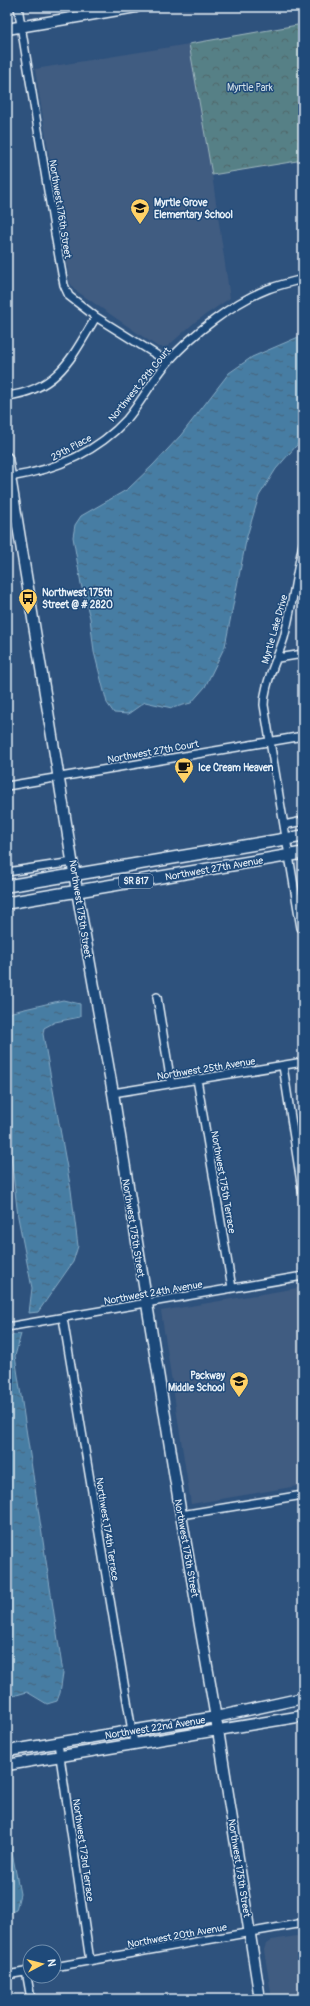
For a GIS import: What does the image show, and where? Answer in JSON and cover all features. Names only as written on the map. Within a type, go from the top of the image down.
[{"type":"main road","name":"Northwest 27th Avenue","points":[[7,886],[303,836]]},
{"type":"main road","name":"Northwest 27th Avenue","points":[[7,903],[303,852]]},
{"type":"street","name":"Northwest 176th Street","points":[[18,7],[64,285],[69,296],[96,317],[168,362]]},
{"type":"street","points":[[7,29],[136,7]]},
{"type":"street","name":"Northwest 29th Court","points":[[114,431],[127,418],[168,362],[197,334],[226,312],[267,289],[303,279]]},
{"type":"street","points":[[7,396],[33,390],[54,378],[74,353],[96,317]]},
{"type":"street","name":"29th Place","points":[[10,477],[60,466],[105,440],[114,431]]},
{"type":"street","name":"Northwest 175th Street","points":[[7,458],[60,776],[77,891],[113,1093],[146,1303],[216,1717],[260,1999]]},
{"type":"street","name":"Myrtle Lake Drive","points":[[301,928],[264,705],[264,694],[267,682],[278,658],[292,605],[303,544]]},
{"type":"street","points":[[278,658],[303,654]]},
{"type":"street","name":"Northwest 27th Court","points":[[7,786],[303,736]]},
{"type":"street","points":[[284,825],[303,821]]},
{"type":"street","points":[[7,872],[73,862]]},
{"type":"street","points":[[157,997],[171,1083]]},
{"type":"street","name":"Northwest 25th Avenue","points":[[113,1093],[303,1062]]},
{"type":"street","points":[[283,1066],[303,1196]]},
{"type":"street","name":"Northwest 175th Terrace","points":[[197,1079],[232,1288]]},
{"type":"street","name":"Northwest 24th Avenue","points":[[7,1327],[303,1276]]},
{"type":"street","name":"Northwest 174th Terrace","points":[[63,1318],[134,1743]]},
{"type":"street","points":[[181,1515],[303,1494]]},
{"type":"street","name":"Northwest 22nd Avenue","points":[[7,1751],[216,1717],[303,1698]]},
{"type":"street","name":"Northwest 22nd Avenue","points":[[7,1765],[303,1716]]},
{"type":"street","name":"Northwest 173rd Terrace","points":[[58,1743],[90,1961]]},
{"type":"street","name":"Northwest 20th Avenue","points":[[62,1966],[303,1923]]},
{"type":"street","points":[[7,1975],[22,1972]]},
{"type":"street","points":[[29,1984],[31,1999]]},
{"type":"shaded area","name":"Myrtle Grove Elementary School","points":[[189,44],[212,175],[230,298],[195,322],[168,346],[158,347],[75,290],[70,283],[35,69]]},
{"type":"shaded area","name":"Packway Middle School","points":[[303,1287],[303,1485],[191,1504],[161,1311]]},
{"type":"shaded area","points":[[303,1935],[303,1999],[272,1999],[264,1950],[266,1944],[272,1940]]},
{"type":"green space","name":"Myrtle Park","points":[[303,24],[303,160],[212,175],[189,44]]},
{"type":"water","points":[[303,335],[303,438],[276,469],[259,496],[247,536],[225,646],[205,687],[191,703],[172,708],[145,702],[128,714],[114,713],[107,703],[94,652],[90,618],[81,584],[73,537],[75,525],[81,516],[128,489],[153,465],[181,435],[229,373],[252,357]]},
{"type":"water","points":[[63,1000],[80,1004],[80,1017],[55,1022],[44,1028],[43,1034],[71,1190],[78,1246],[73,1262],[38,1312],[29,1313],[32,1288],[18,1217],[7,1121],[7,1016],[12,1012]]},
{"type":"water","points":[[21,1334],[15,1356],[63,1673],[60,1693],[57,1701],[47,1704],[27,1692],[13,1696],[7,1701],[7,1343],[12,1335]]},
{"type":"water","points":[[7,1834],[20,1894],[16,1910],[7,1914]]},
{"type":"place","name":"Myrtle Grove Elementary School","points":[[140,225]]},
{"type":"place","name":"Northwest 175th Street @ # 2820","points":[[28,615]]},
{"type":"place","name":"Ice Cream Heaven","points":[[184,784]]},
{"type":"place","name":"Packway Middle School","points":[[239,1398]]}]
